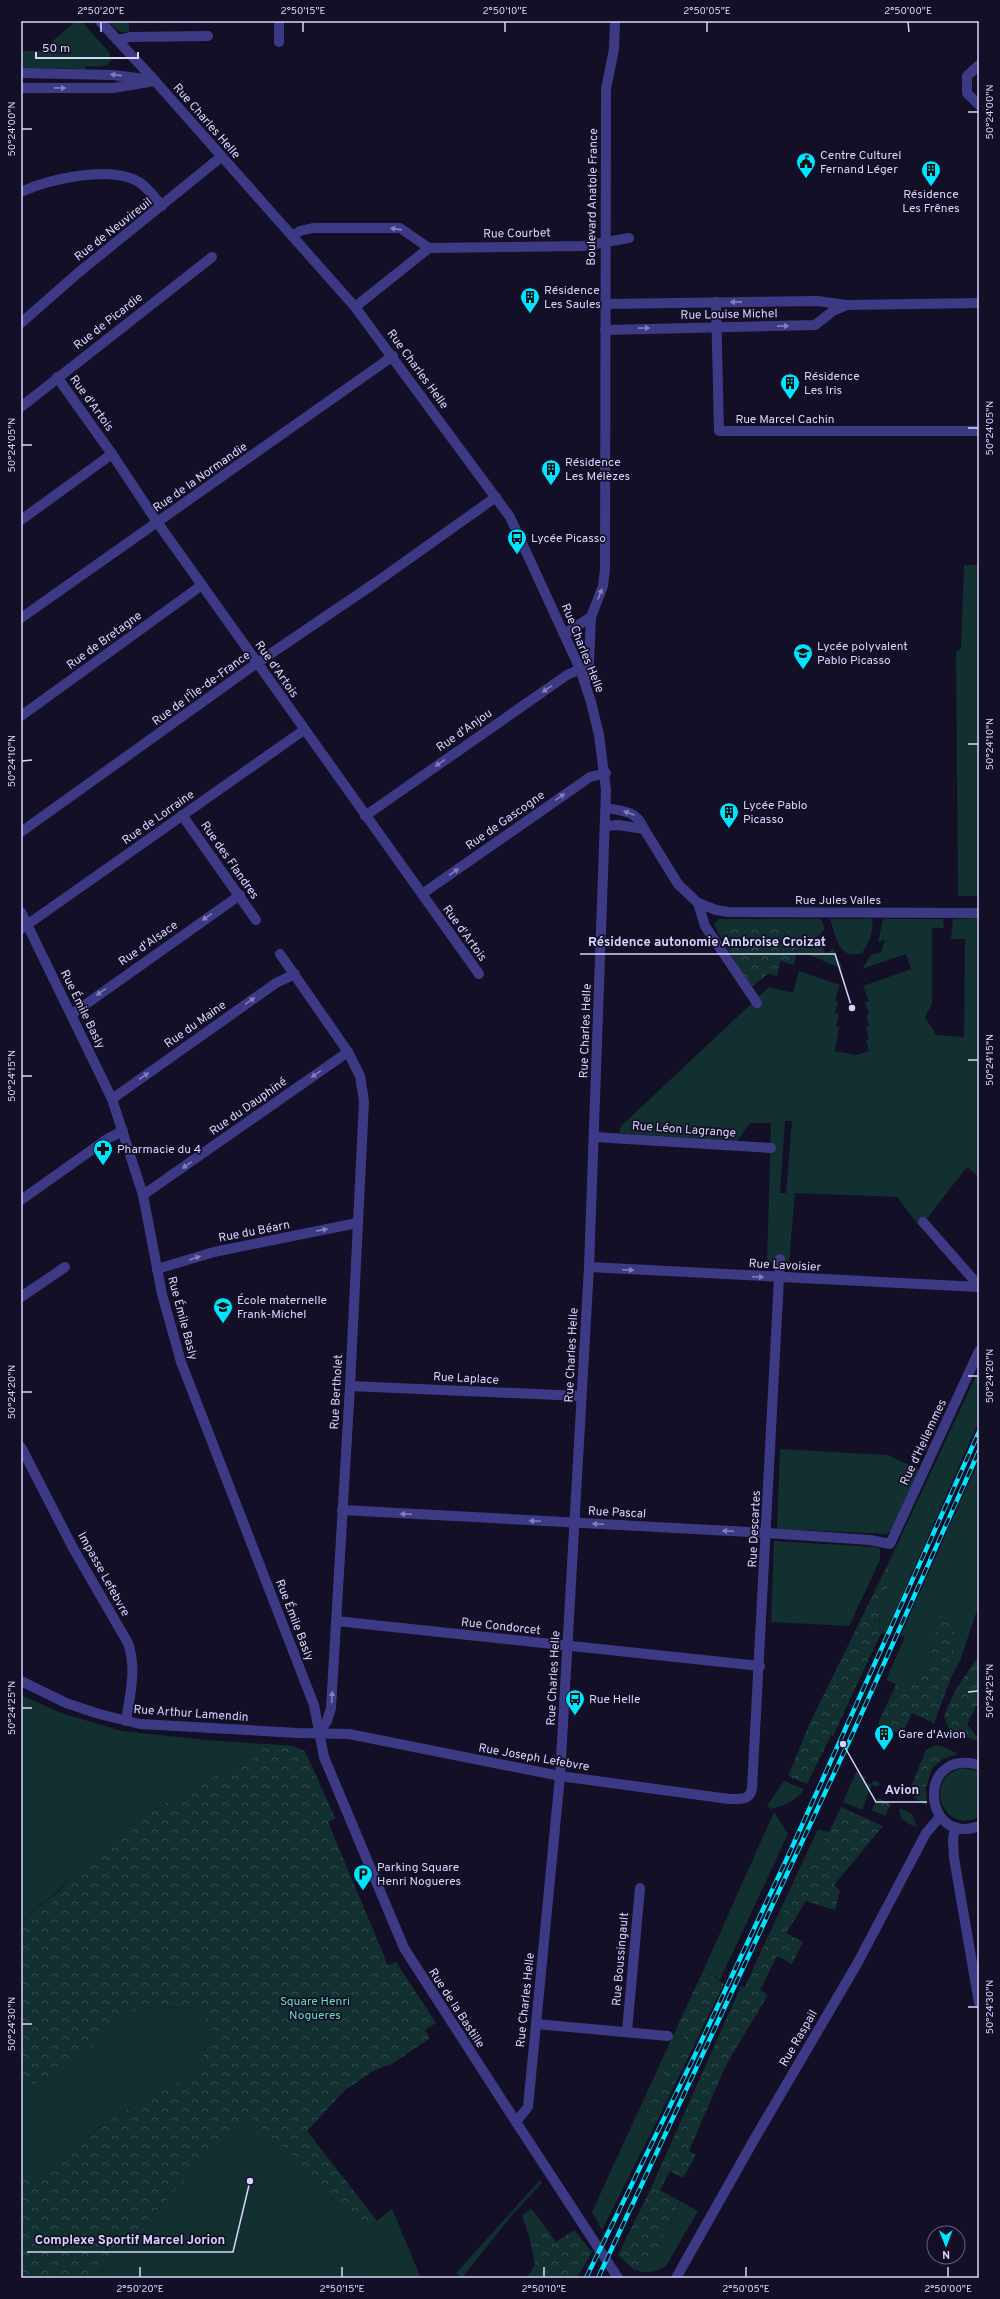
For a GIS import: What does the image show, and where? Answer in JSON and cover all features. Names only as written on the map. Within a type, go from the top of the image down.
[{"type":"street","name":"Rue Charles Helle","points":[[100,21],[355,307],[393,356],[510,516],[580,669],[599,735],[606,773],[606,826],[589,1267],[568,1647],[560,1776],[528,2107],[516,2122]]},
{"type":"street","points":[[278,21],[278,42]]},
{"type":"street","name":"Boulevard Anatole France","points":[[585,684],[589,664],[591,617],[603,586],[605,569],[604,304],[606,89],[614,49],[615,21]]},
{"type":"street","points":[[118,40],[130,37],[208,36]]},
{"type":"street","points":[[979,65],[967,76],[967,93],[979,105]]},
{"type":"street","points":[[21,73],[113,75],[155,81]]},
{"type":"street","points":[[21,88],[113,88],[155,81]]},
{"type":"street","name":"Rue de Neuvireuil","points":[[21,323],[78,274],[221,157]]},
{"type":"street","points":[[21,192],[73,177],[110,175],[128,178],[139,182],[149,190],[162,206]]},
{"type":"street","points":[[293,236],[300,231],[313,228],[400,228],[429,248],[355,307]]},
{"type":"street","name":"Rue Courbet","points":[[429,248],[583,246],[605,244],[629,238]]},
{"type":"street","name":"Rue de Picardie","points":[[21,407],[57,377],[212,258]]},
{"type":"street","name":"Rue Louise Michel","points":[[604,304],[826,301],[847,305],[979,303]]},
{"type":"street","name":"Rue Marcel Cachin","points":[[716,302],[719,431],[979,431]]},
{"type":"street","name":"Rue Louise Michel","points":[[605,330],[814,325],[833,310],[847,305]]},
{"type":"street","name":"Rue de la Normandie","points":[[21,618],[393,356]]},
{"type":"street","name":"Rue d'Artois","points":[[57,377],[304,730],[479,974]]},
{"type":"street","points":[[21,520],[112,454]]},
{"type":"street","name":"Rue de l'Île-de-France","points":[[21,832],[257,663],[375,583],[496,497]]},
{"type":"street","name":"Rue de Bretagne","points":[[21,716],[202,585]]},
{"type":"street","points":[[564,634],[591,617]]},
{"type":"street","name":"Rue d'Anjou","points":[[365,816],[561,680],[580,669]]},
{"type":"street","name":"Rue de Lorraine","points":[[24,927],[304,730]]},
{"type":"street","name":"Rue de Gascogne","points":[[422,894],[590,777],[606,773]]},
{"type":"street","points":[[606,808],[636,816],[640,820],[678,884],[698,903],[705,926],[757,1003]]},
{"type":"street","name":"Rue des Flandres","points":[[182,815],[240,895],[256,920]]},
{"type":"street","points":[[606,826],[618,825],[644,829]]},
{"type":"street","name":"Rue d'Alsace","points":[[72,1014],[240,895]]},
{"type":"street","name":"Rue Jules Valles","points":[[698,903],[716,910],[730,912],[979,913]]},
{"type":"street","name":"Rue Émile Basly","points":[[21,912],[24,927],[72,1014],[112,1099],[143,1195],[157,1269],[180,1362],[314,1705],[319,1733]]},
{"type":"street","points":[[280,954],[348,1052]]},
{"type":"street","name":"Rue du Maine","points":[[112,1099],[276,983],[294,974]]},
{"type":"street","name":"Rue du Dauphiné","points":[[143,1195],[348,1052]]},
{"type":"street","name":"Rue Bertholet","points":[[319,1733],[327,1721],[332,1708],[364,1102],[360,1076],[348,1052]]},
{"type":"street","points":[[21,1200],[107,1139],[123,1131]]},
{"type":"street","name":"Rue Léon Lagrange","points":[[594,1137],[771,1148]]},
{"type":"street","points":[[923,1222],[979,1287]]},
{"type":"street","name":"Rue du Béarn","points":[[157,1269],[214,1252],[357,1223]]},
{"type":"street","name":"Rue Descartes","points":[[746,1798],[750,1795],[752,1789],[760,1666],[780,1259]]},
{"type":"street","points":[[21,1297],[65,1266]]},
{"type":"street","name":"Rue Lavoisier","points":[[589,1267],[779,1278],[979,1287]]},
{"type":"street","name":"Rue d'Hellemmes","points":[[890,1544],[979,1351]]},
{"type":"street","name":"Rue Laplace","points":[[350,1386],[581,1396]]},
{"type":"street","name":"Impasse Lefebvre","points":[[21,1447],[73,1548],[128,1643],[133,1657],[133,1669],[126,1721]]},
{"type":"street","name":"Rue Pascal","points":[[342,1510],[767,1533],[870,1540],[890,1544]]},
{"type":"street","name":"Rue Condorcet","points":[[336,1621],[568,1647],[760,1666]]},
{"type":"street","name":"Rue Arthur Lamendin","points":[[21,1681],[66,1703],[126,1721],[253,1731],[319,1733]]},
{"type":"street","name":"Rue Joseph Lefebvre","points":[[319,1733],[349,1734],[560,1776],[729,1799],[746,1798]]},
{"type":"street","name":"Rue de la Bastille","points":[[319,1733],[324,1757],[404,1948],[516,2122],[619,2277]]},
{"type":"street","points":[[979,1765],[968,1762],[959,1763],[942,1772],[933,1790],[933,1800],[940,1817],[955,1827],[964,1829],[979,1826]]},
{"type":"street","name":"Rue Raspail","points":[[669,2278],[680,2276],[755,2138],[857,1964],[926,1832],[940,1817]]},
{"type":"street","points":[[955,1827],[953,1840],[954,1858],[979,2003]]},
{"type":"street","name":"Rue Boussingault","points":[[627,2032],[640,1888]]},
{"type":"street","points":[[536,2024],[668,2036]]},
{"type":"green space","points":[[76,21],[81,21],[109,52],[111,60],[107,65],[85,66],[85,69],[21,68],[21,51],[41,51]]},
{"type":"green space","points":[[107,21],[129,21],[129,32],[120,32]]},
{"type":"green space","points":[[964,565],[979,565],[979,896],[958,896],[956,652],[961,649]]},
{"type":"green space","points":[[979,918],[979,1177],[967,1167],[920,1227],[897,1197],[795,1193],[789,1263],[767,1263],[771,1123],[750,1123],[737,1141],[619,1133],[621,1126],[769,987],[793,993],[799,971],[840,985],[835,1001],[838,1002],[835,1013],[839,1014],[836,1026],[839,1027],[835,1051],[856,1055],[869,1051],[866,1040],[869,1039],[866,1027],[869,1026],[866,1015],[869,1014],[865,1002],[869,1001],[863,986],[911,969],[906,954],[862,969],[871,955],[881,952],[885,940],[878,942],[883,919],[943,919],[944,928],[932,928],[932,1004],[925,1017],[936,1035],[964,1037],[965,939],[951,939],[953,919]],"holes":[[[785,1121],[792,1121],[786,1193],[780,1193]]]},
{"type":"green space","points":[[719,919],[821,919],[825,929],[818,936],[826,954],[833,948],[843,969],[809,955],[797,953],[793,939],[776,926],[723,935],[762,935],[762,938],[738,943],[730,953],[714,925]]},
{"type":"green space","points":[[830,919],[872,919],[870,937],[862,953],[854,955],[843,950],[836,939]]},
{"type":"green space","points":[[776,926],[790,938],[795,946],[796,958],[794,965],[780,961],[777,976],[768,974],[751,987],[730,953],[738,943],[762,938],[762,935],[723,935],[721,927]]},
{"type":"green space","points":[[979,1369],[979,1421],[885,1634],[881,1633],[881,1609],[895,1570],[888,1564]]},
{"type":"green space","points":[[780,1449],[887,1455],[919,1469],[892,1530],[887,1534],[777,1529]]},
{"type":"green space","points":[[979,1460],[979,1604],[960,1661],[951,1678],[952,1653],[940,1613],[928,1665],[916,1684],[896,1684],[886,1680],[905,1637],[901,1635]]},
{"type":"green space","points":[[774,1541],[876,1547],[880,1549],[880,1560],[849,1626],[771,1622]]},
{"type":"green space","points":[[888,1564],[895,1570],[881,1609],[881,1633],[833,1736],[831,1735],[807,1784],[788,1776],[809,1725]]},
{"type":"green space","points":[[939,1613],[955,1626],[951,1678],[934,1723],[912,1713],[902,1735],[878,1724],[896,1684],[916,1684],[928,1665]]},
{"type":"green space","points":[[979,1655],[979,1701],[967,1724],[979,1740],[971,1739],[949,1729],[944,1716],[955,1691]]},
{"type":"green space","points":[[21,1695],[61,1713],[122,1731],[207,1740],[293,1746],[335,1818],[328,1822],[388,1965],[241,1766],[192,1787],[130,1824],[78,1867],[60,1889],[21,1921]]},
{"type":"green space","name":"Square Henri Nogueres","points":[[264,1744],[293,1746],[305,1751],[335,1818],[328,1822],[387,1965],[396,1962],[436,2023],[425,2030],[430,2038],[392,2064],[375,2070],[345,2090],[307,2131],[377,2221],[363,2232],[289,2152],[246,2116],[93,2278],[21,2278],[21,2176],[40,2176],[104,2124],[149,2096],[197,2073],[213,2028],[196,2008],[142,2007],[107,2025],[93,2048],[59,2074],[21,2089],[21,1921],[60,1890],[78,1867],[130,1824],[192,1787],[254,1758]]},
{"type":"green space","points":[[936,1745],[942,1746],[958,1754],[943,1759],[926,1750]]},
{"type":"green space","points":[[926,1750],[943,1759],[933,1767],[926,1787],[910,1789]]},
{"type":"green space","points":[[962,1768],[979,1771],[979,1817],[967,1821],[956,1818],[947,1812],[942,1803],[940,1793],[942,1783],[950,1774]]},
{"type":"green space","points":[[856,1772],[866,1777],[864,1782],[871,1785],[874,1780],[880,1783],[878,1787],[872,1785],[862,1810],[843,1802]]},
{"type":"green space","points":[[784,1781],[804,1789],[790,1802],[771,1809],[767,1806]]},
{"type":"green space","points":[[926,1787],[926,1806],[915,1798],[910,1789]]},
{"type":"green space","points":[[878,1798],[891,1804],[885,1816],[872,1810]]},
{"type":"green space","points":[[841,1807],[883,1826],[834,1885],[840,1891],[835,1910],[806,1901],[786,1933],[803,1942],[792,1964],[777,1956],[760,1990],[768,1995],[726,2065],[689,2151],[696,2155],[683,2178],[670,2171],[660,2190],[680,2201],[655,2253],[633,2269],[618,2255],[651,2188],[741,1986],[745,1987],[762,1949],[772,1937],[798,1882],[829,1832]]},
{"type":"green space","points":[[900,1808],[912,1814],[917,1827],[902,1819],[900,1816]]},
{"type":"green space","points":[[774,1812],[788,1834],[720,1980],[704,1969]]},
{"type":"green space","points":[[818,1829],[829,1832],[798,1882],[772,1937],[762,1949]]},
{"type":"green space","points":[[704,1969],[724,1984],[654,2127],[645,2113],[663,2074],[684,2038],[677,2027]]},
{"type":"green space","points":[[142,2007],[196,2008],[213,2028],[197,2073],[149,2096],[104,2124],[40,2176],[21,2176],[21,2089],[59,2074],[93,2048],[106,2025]]},
{"type":"green space","points":[[677,2027],[684,2038],[663,2074],[645,2113],[654,2127],[602,2230],[592,2212]]},
{"type":"green space","points":[[246,2116],[289,2152],[363,2232],[392,2209],[421,2278],[93,2278]]},
{"type":"green space","points":[[540,2180],[542,2183],[511,2216],[462,2278],[456,2273]]},
{"type":"green space","points":[[680,2201],[698,2211],[666,2266],[650,2272],[642,2272],[633,2269],[655,2253]]},
{"type":"green space","points":[[531,2208],[546,2228],[529,2236],[522,2216]]},
{"type":"green space","points":[[546,2228],[556,2242],[574,2230],[592,2252],[577,2278],[527,2278],[535,2264],[529,2236]]},
{"type":"railway","points":[[586,2278],[694,2057],[789,1854],[979,1432]]},
{"type":"railway","points":[[598,2278],[852,1735],[979,1451]]},
{"type":"place","name":"Centre Culturel Fernand Léger","points":[[806,179]]},
{"type":"place","name":"Résidence Les Frênes","points":[[931,187]]},
{"type":"place","name":"Résidence Les Saules","points":[[530,314]]},
{"type":"place","name":"Résidence Les Iris","points":[[790,400]]},
{"type":"place","name":"Résidence Les Mélèzes","points":[[551,486]]},
{"type":"place","name":"Lycée Picasso","points":[[517,555]]},
{"type":"place","name":"Lycée polyvalent Pablo Picasso","points":[[803,670]]},
{"type":"place","name":"Lycée Pablo Picasso","points":[[729,829]]},
{"type":"place","name":"Résidence autonomie Ambroise Croizat","points":[[852,1008]]},
{"type":"place","name":"Pharmacie du 4","points":[[103,1166]]},
{"type":"place","name":"École maternelle Frank-Michel","points":[[223,1324]]},
{"type":"place","name":"Rue Helle","points":[[575,1716]]},
{"type":"place","name":"Avion","points":[[843,1744]]},
{"type":"place","name":"Gare d'Avion","points":[[884,1751]]},
{"type":"place","name":"Parking Square Henri Nogueres","points":[[363,1891]]},
{"type":"place","name":"Complexe Sportif Marcel Jorion","points":[[250,2181]]}]
